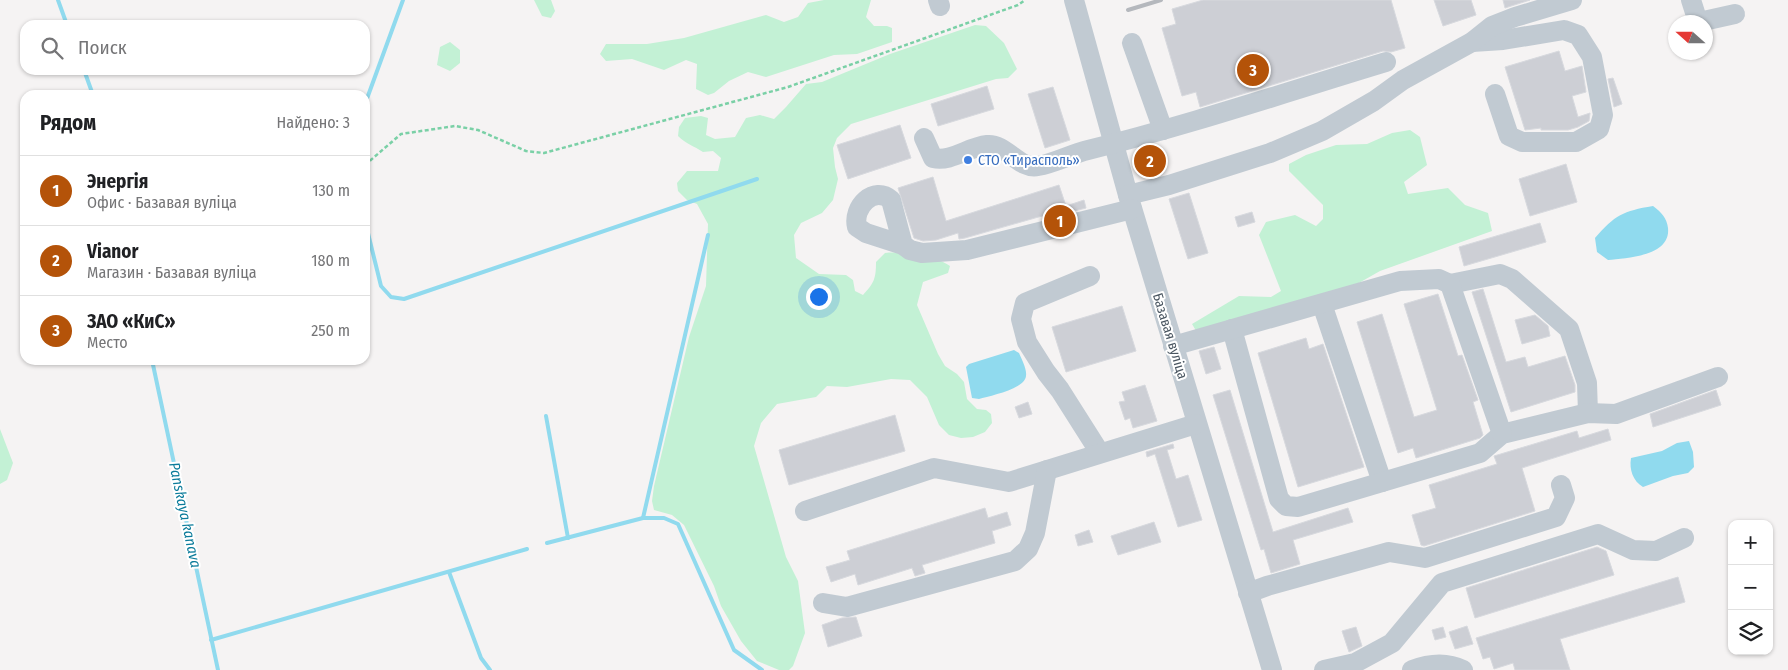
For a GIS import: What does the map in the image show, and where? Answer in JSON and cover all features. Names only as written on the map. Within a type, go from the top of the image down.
[{"type":"street","name":"Базавая вуліца","points":[[1074,0],[1130,202],[1272,670]]},
{"type":"street","points":[[903,245],[910,250],[922,253],[967,250],[1130,202],[1168,186],[1270,153],[1322,130],[1374,101],[1403,80],[1472,42],[1492,26],[1572,0]]},
{"type":"street","points":[[1691,0],[1696,15]]},
{"type":"street","points":[[1713,19],[1734,14]]},
{"type":"street","points":[[1472,42],[1503,40],[1564,30],[1578,35],[1592,56],[1603,115],[1598,129],[1576,142],[1522,142],[1509,136],[1495,94]]},
{"type":"street","points":[[1132,43],[1163,130]]},
{"type":"street","points":[[924,138],[933,158],[942,159],[987,145],[996,146],[1029,167],[1038,166],[1386,62]]},
{"type":"street","points":[[1173,346],[1400,281],[1438,279],[1450,284],[1500,274],[1512,279],[1569,330],[1587,383],[1588,413]]},
{"type":"street","points":[[1090,276],[1025,303],[1021,319],[1026,342],[1060,390],[1100,453]]},
{"type":"street","points":[[1450,284],[1502,434]]},
{"type":"street","points":[[1322,304],[1382,482]]},
{"type":"street","points":[[1232,330],[1279,498],[1286,506],[1298,508],[1480,453],[1502,434],[1588,413],[1616,414],[1718,377]]},
{"type":"street","points":[[805,511],[934,468],[1009,482],[1196,424]]},
{"type":"street","points":[[823,603],[847,606],[1014,561],[1028,549],[1036,533],[1047,470]]},
{"type":"street","points":[[1248,593],[1389,552],[1425,558],[1556,517],[1565,498],[1561,485]]},
{"type":"street","points":[[1324,670],[1355,663],[1392,643],[1442,583],[1598,534],[1634,550],[1656,551],[1684,538]]},
{"type":"street","points":[[1412,670],[1424,666],[1444,664],[1463,670]]},
{"type":"path","points":[[370,161],[401,134],[455,126],[478,130],[526,151],[544,153],[788,87],[1018,5],[1025,0]]},
{"type":"green space","points":[[534,0],[551,0],[555,11],[551,18],[542,16]]},
{"type":"green space","points":[[824,0],[871,0],[866,17],[874,26],[892,28],[892,42],[857,54],[834,55],[766,77],[748,72],[729,81],[714,93],[708,95],[696,89],[697,64],[686,60],[664,70],[632,59],[606,61],[600,54],[606,44],[647,44],[684,38],[766,15],[784,22],[798,17],[808,3]]},
{"type":"green space","points":[[975,25],[986,26],[1004,43],[1017,69],[1008,78],[996,79],[851,124],[837,138],[833,148],[838,179],[833,200],[822,213],[801,223],[794,235],[796,258],[819,274],[846,275],[853,280],[855,291],[863,295],[874,280],[876,262],[885,253],[919,255],[937,259],[950,266],[948,273],[923,282],[917,305],[945,366],[957,374],[964,382],[967,399],[977,409],[986,410],[991,414],[992,423],[985,432],[973,437],[961,438],[949,435],[939,425],[927,397],[910,380],[891,379],[847,387],[827,386],[816,397],[777,404],[761,423],[754,446],[786,557],[798,581],[805,633],[793,666],[789,670],[779,670],[757,661],[741,641],[721,606],[714,586],[684,525],[672,515],[654,510],[652,501],[689,337],[706,286],[708,224],[697,204],[687,200],[678,191],[677,183],[687,171],[718,171],[721,158],[713,151],[703,152],[684,141],[678,136],[679,127],[685,118],[701,116],[708,118],[706,135],[715,139],[735,137],[746,118],[760,115],[774,119],[806,84],[822,82],[890,54]]},
{"type":"green space","points":[[450,42],[460,50],[460,63],[450,71],[437,65],[440,47]]},
{"type":"green space","points":[[1410,130],[1420,137],[1427,165],[1404,182],[1408,194],[1448,188],[1465,205],[1488,213],[1492,231],[1380,271],[1343,292],[1198,334],[1192,324],[1239,296],[1271,297],[1281,291],[1259,235],[1266,222],[1295,215],[1316,226],[1323,219],[1323,205],[1289,171],[1289,164],[1306,155],[1336,145],[1367,144],[1392,133]]},
{"type":"green space","points":[[0,429],[13,463],[7,480],[0,484]]},
{"type":"water","points":[[1653,206],[1663,216],[1667,224],[1667,237],[1663,245],[1646,254],[1608,260],[1597,252],[1595,238],[1614,219],[1627,212]]},
{"type":"water","points":[[1014,350],[1019,353],[1025,367],[1026,376],[1024,381],[1020,385],[1006,391],[979,399],[972,398],[966,367],[969,364]]},
{"type":"water","points":[[1689,441],[1693,452],[1694,467],[1688,473],[1673,476],[1643,487],[1634,478],[1631,471],[1631,458],[1662,451],[1677,443]]},
{"type":"building","points":[[1203,0],[1391,0],[1405,48],[1391,52],[1383,51],[1200,107],[1196,92],[1182,96],[1162,28],[1176,24],[1172,9]]},
{"type":"building","points":[[1434,0],[1471,0],[1476,15],[1443,26]]},
{"type":"building","points":[[1503,0],[1530,0],[1505,8]]},
{"type":"building","points":[[1559,51],[1565,71],[1582,66],[1586,92],[1572,96],[1578,117],[1590,113],[1589,121],[1568,130],[1541,130],[1541,128],[1525,130],[1505,67]]},
{"type":"building","points":[[1613,78],[1622,104],[1614,107],[1608,79]]},
{"type":"building","points":[[987,86],[994,109],[938,126],[931,104]]},
{"type":"building","points":[[1053,87],[1070,140],[1045,148],[1028,94]]},
{"type":"building","points":[[900,125],[911,158],[848,179],[837,145]]},
{"type":"building","points":[[1153,145],[1162,174],[1147,178],[1139,149]]},
{"type":"building","points":[[1566,164],[1577,202],[1530,216],[1519,179]]},
{"type":"building","points":[[933,177],[946,221],[1059,185],[1066,206],[1084,200],[1086,208],[1043,219],[1042,216],[965,238],[959,239],[958,233],[936,240],[923,241],[914,238],[898,188]]},
{"type":"building","points":[[1189,193],[1208,253],[1188,259],[1169,199]]},
{"type":"building","points":[[1252,212],[1255,222],[1238,227],[1235,217]]},
{"type":"building","points":[[1540,223],[1546,242],[1464,266],[1459,247]]},
{"type":"building","points":[[1483,289],[1506,362],[1525,357],[1528,367],[1565,356],[1575,385],[1575,392],[1511,412],[1472,292]]},
{"type":"building","points":[[1438,294],[1458,356],[1462,355],[1478,400],[1473,402],[1483,435],[1480,438],[1416,458],[1413,448],[1398,453],[1357,322],[1382,314],[1414,417],[1437,410],[1404,304]]},
{"type":"building","points":[[1122,306],[1136,351],[1066,372],[1052,327]]},
{"type":"building","points":[[1535,315],[1548,326],[1550,336],[1522,344],[1515,320]]},
{"type":"building","points":[[1306,338],[1309,349],[1323,344],[1364,467],[1298,487],[1258,353]]},
{"type":"building","points":[[1214,347],[1221,369],[1206,374],[1199,351]]},
{"type":"building","points":[[1145,385],[1157,421],[1133,428],[1130,418],[1125,420],[1119,402],[1125,401],[1122,392]]},
{"type":"building","points":[[1230,390],[1273,532],[1348,508],[1353,522],[1293,540],[1300,564],[1271,573],[1264,549],[1261,550],[1213,395]]},
{"type":"building","points":[[1716,390],[1721,405],[1653,427],[1650,414]]},
{"type":"building","points":[[1028,402],[1032,414],[1019,418],[1015,407]]},
{"type":"building","points":[[895,415],[905,451],[789,485],[779,450]]},
{"type":"building","points":[[1608,429],[1611,440],[1522,468],[1535,511],[1424,546],[1421,545],[1412,515],[1436,508],[1429,485],[1497,464],[1494,456],[1577,431],[1579,438]]},
{"type":"building","points":[[1173,444],[1174,448],[1167,450],[1176,479],[1188,475],[1202,520],[1178,527],[1155,454],[1147,457],[1146,452]]},
{"type":"building","points":[[985,508],[988,518],[1007,512],[1011,525],[992,531],[995,543],[922,565],[925,573],[915,576],[912,568],[858,585],[855,574],[831,582],[826,567],[850,560],[847,551]]},
{"type":"building","points":[[1154,522],[1161,542],[1118,555],[1111,536]]},
{"type":"building","points":[[1089,530],[1093,542],[1078,546],[1075,535]]},
{"type":"building","points":[[1597,547],[1606,551],[1614,575],[1475,618],[1466,588]]},
{"type":"building","points":[[1678,577],[1685,602],[1560,639],[1570,670],[1515,670],[1513,663],[1494,669],[1490,657],[1483,659],[1476,638]]},
{"type":"building","points":[[856,617],[862,636],[828,647],[822,625],[842,618]]},
{"type":"building","points":[[1467,626],[1473,644],[1455,649],[1449,632]]},
{"type":"building","points":[[1356,627],[1362,646],[1349,652],[1342,631]]},
{"type":"building","points":[[1443,627],[1446,637],[1435,640],[1432,630]]},
{"type":"waterway","name":"Panskaya kanava","points":[[58,0],[65,20]]},
{"type":"waterway","points":[[370,90],[403,0]]},
{"type":"waterway","name":"Panskaya kanava","points":[[86,75],[91,90]]},
{"type":"waterway","points":[[370,241],[381,286],[391,297],[404,299],[757,179]]},
{"type":"waterway","points":[[643,518],[708,235]]},
{"type":"waterway","name":"Panskaya kanava","points":[[153,365],[218,670]]},
{"type":"waterway","points":[[546,416],[568,538]]},
{"type":"waterway","points":[[547,543],[643,518],[664,518],[678,524],[734,650],[762,670]]},
{"type":"waterway","points":[[211,640],[527,549]]},
{"type":"waterway","points":[[449,572],[481,658],[490,670]]},
{"type":"railway","points":[[1128,10],[1161,0]]},
{"type":"place","name":"ЗАО «КиС»","points":[[1253,70]]},
{"type":"place","name":"СТО «Тирасполь»","points":[[968,160]]},
{"type":"place","name":"Vianor","points":[[1150,161]]},
{"type":"place","name":"Энергія","points":[[1060,221]]}]
